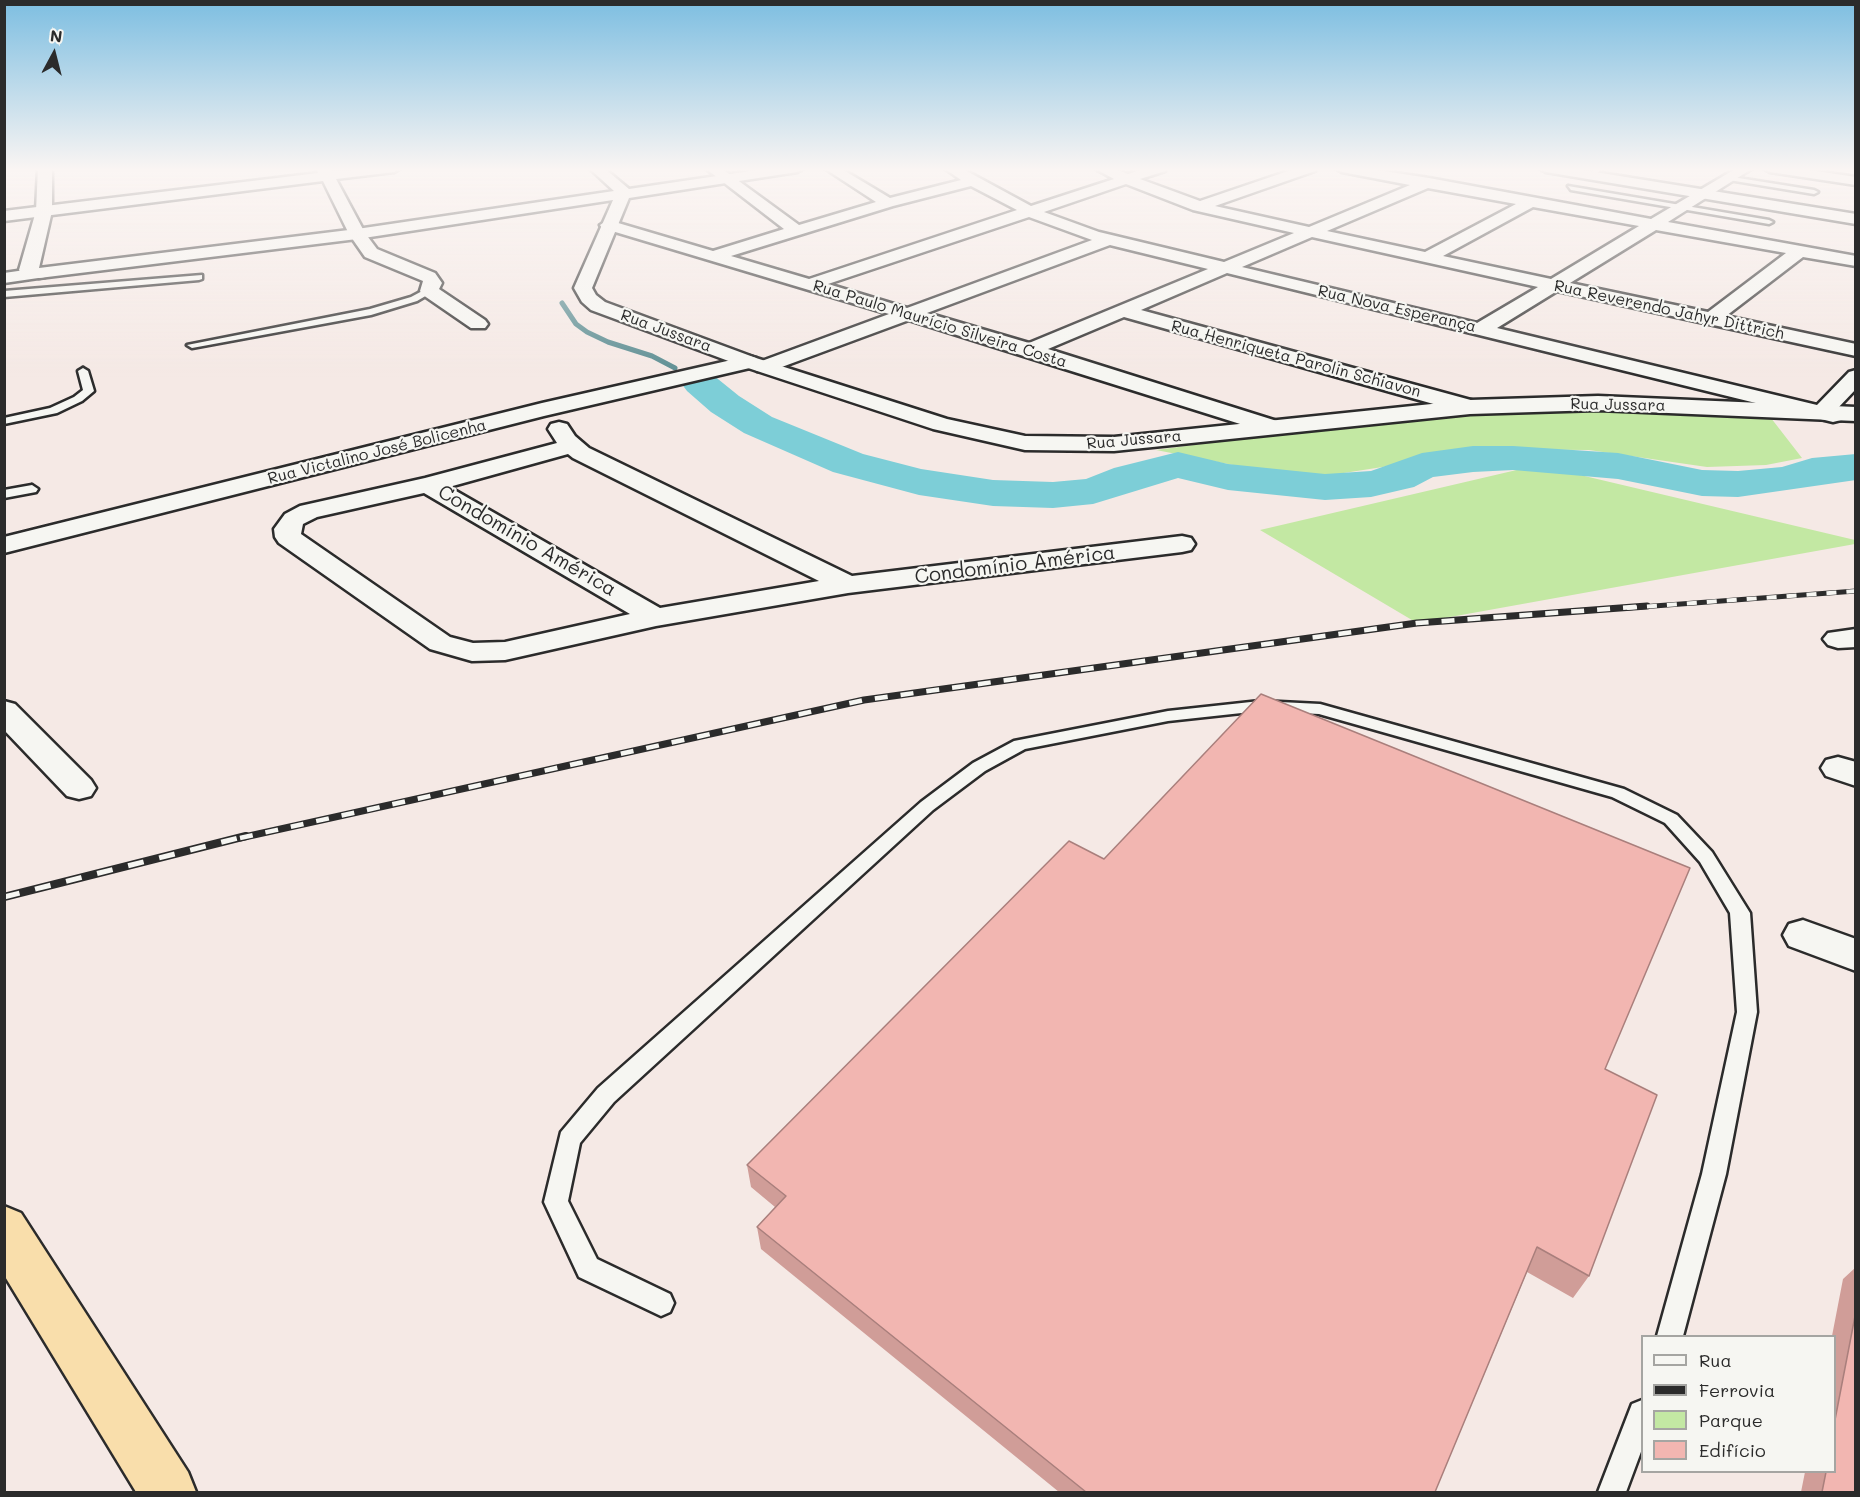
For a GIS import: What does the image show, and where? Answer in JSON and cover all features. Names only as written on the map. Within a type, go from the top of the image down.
[{"type":"highway","points":[[4,1229],[168,1492]]},
{"type":"street","points":[[37,238],[28,270],[48,273]]},
{"type":"street","points":[[4,278],[326,238]]},
{"type":"street","points":[[360,238],[371,253],[429,284],[478,324]]},
{"type":"street","name":"Rua Jussara","points":[[603,238],[584,288],[588,298],[598,306],[757,364],[941,424],[1025,443],[1114,444],[1470,407],[1598,403],[1856,414]]},
{"type":"street","name":"Rua Paulo Maurício Silveira Costa","points":[[652,238],[1030,350],[1272,427]]},
{"type":"street","points":[[713,256],[770,238]]},
{"type":"street","points":[[808,285],[949,238]]},
{"type":"street","name":"Rua Nova Esperança","points":[[1102,238],[1856,420]]},
{"type":"street","points":[[1030,350],[1297,238]]},
{"type":"street","name":"Rua Reverendo Jahyr Dittrich","points":[[1338,238],[1856,350]]},
{"type":"street","points":[[1428,257],[1464,238]]},
{"type":"street","points":[[1481,329],[1630,238]]},
{"type":"street","points":[[1728,238],[1856,261]]},
{"type":"street","name":"Rua Victalino José Bolicenha","points":[[4,545],[542,410],[757,364],[909,315],[1108,240]]},
{"type":"street","points":[[1711,319],[1800,251]]},
{"type":"street","name":"Rua Henriqueta Parolin Schiavon","points":[[1123,311],[1470,407]]},
{"type":"street","points":[[1822,412],[1856,376]]},
{"type":"street","points":[[542,410],[553,419],[571,446],[848,585]]},
{"type":"street","name":"Condomínio América","points":[[571,446],[428,485],[309,511],[294,519],[286,529],[288,537],[440,643],[472,652],[505,651],[656,617],[848,585],[1182,544]]},
{"type":"street","name":"Condomínio América","points":[[428,485],[656,617]]},
{"type":"street","points":[[4,711],[79,788]]},
{"type":"street","points":[[1803,935],[1856,956]]},
{"type":"lane","points":[[4,294],[199,277]]},
{"type":"lane","points":[[192,345],[371,312],[414,299],[429,284]]},
{"type":"lane","points":[[4,422],[53,411],[78,399],[89,391],[83,371]]},
{"type":"lane","points":[[4,494],[32,489]]},
{"type":"lane","points":[[661,1303],[588,1268],[556,1202],[569,1139],[606,1095],[927,806],[979,767],[1020,745],[1168,716],[1260,706],[1320,709],[1618,793],[1671,819],[1706,857],[1740,913],[1748,1012],[1714,1174],[1670,1335]]},
{"type":"lane","points":[[1612,1492],[1641,1417]]},
{"type":"green space","points":[[1625,407],[1771,418],[1802,458],[1766,465],[1707,467],[1589,450],[1454,449],[1389,466],[1305,479],[1156,450],[1374,421],[1499,411]]},
{"type":"green space","points":[[1538,465],[1855,540],[1855,544],[1417,623],[1260,530]]},
{"type":"building","points":[[1261,694],[1690,868],[1605,1069],[1657,1095],[1589,1276],[1537,1247],[1435,1492],[1086,1492],[757,1227],[786,1196],[747,1165],[1069,841],[1104,859]]},
{"type":"building","points":[[1856,1311],[1856,1492],[1822,1492],[1826,1473],[1836,1473],[1836,1415]]},
{"type":"waterway","points":[[562,303],[576,324],[587,332],[608,342],[652,356],[675,368]]},
{"type":"waterway","points":[[700,383],[725,404],[758,425],[848,463],[919,482],[993,493],[1053,495],[1093,491],[1129,477],[1178,465],[1228,477],[1325,487],[1371,484],[1399,478],[1422,466],[1473,459],[1513,458],[1618,466],[1702,483],[1738,484],[1787,479],[1812,471],[1856,467]]},
{"type":"railway","points":[[1627,608],[1856,591]]},
{"type":"railway","points":[[240,838],[864,700],[1417,623],[1647,606]]},
{"type":"railway","points":[[4,897],[246,836]]}]
